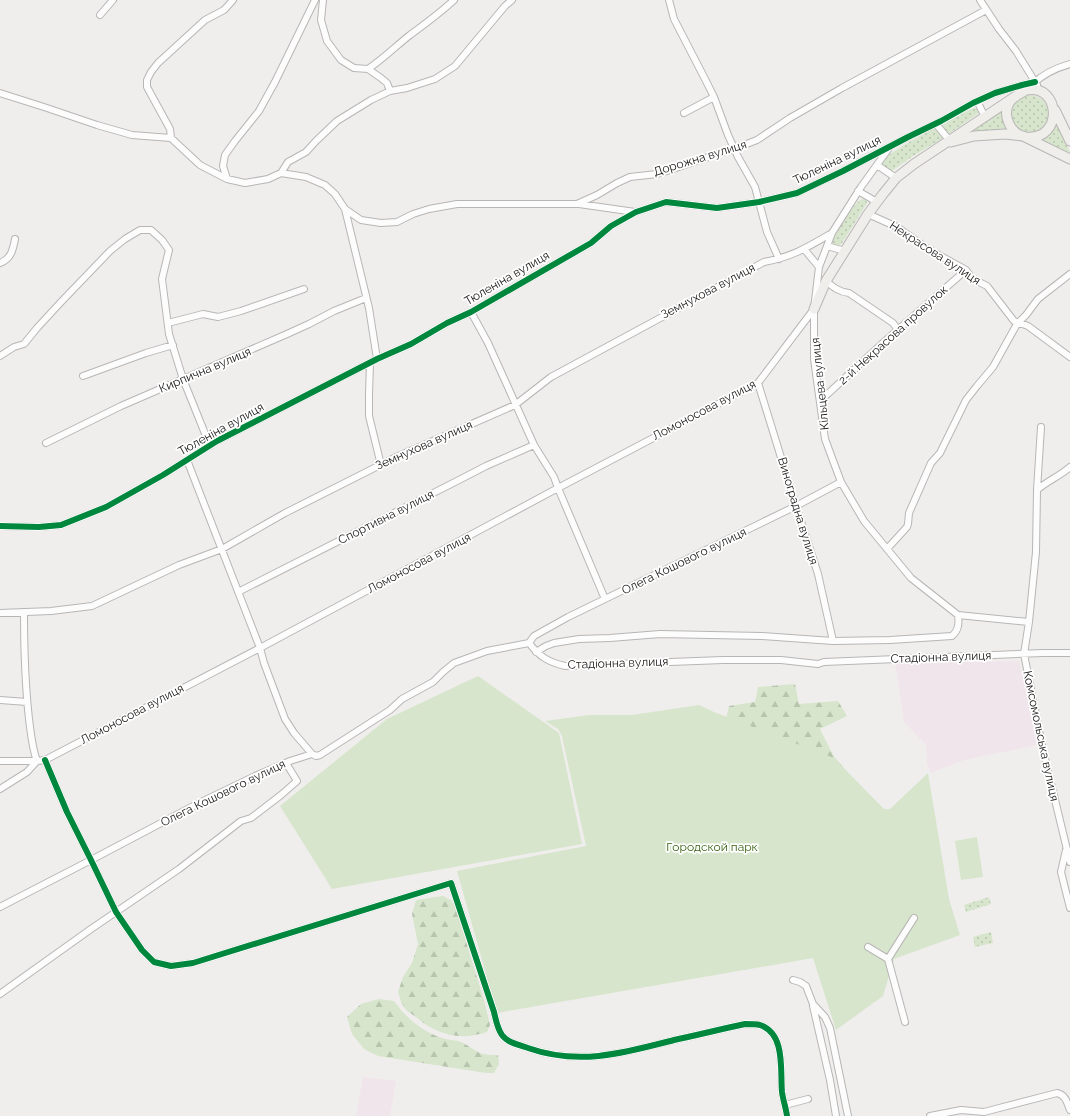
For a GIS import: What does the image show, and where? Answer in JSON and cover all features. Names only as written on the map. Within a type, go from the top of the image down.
[{"type":"street","points":[[100,15],[113,0]]},
{"type":"street","points":[[171,138],[170,129],[147,87],[147,80],[158,63],[205,20],[224,10],[233,0]]},
{"type":"street","points":[[226,180],[223,166],[225,155],[259,111],[315,0]]},
{"type":"street","points":[[323,0],[321,20],[327,41],[341,60],[354,68],[368,69],[387,83],[390,91]]},
{"type":"street","points":[[368,69],[379,62],[454,0]]},
{"type":"street","points":[[0,93],[132,135],[171,138],[200,165],[226,180],[245,183],[268,179],[281,173],[288,162],[306,152],[337,121],[371,100],[390,91],[407,88],[435,79],[455,66],[505,6],[512,0]]},
{"type":"street","points":[[669,0],[674,19],[714,97],[738,157],[755,187],[767,232],[779,259]]},
{"type":"street","points":[[980,0],[1016,51],[1035,82],[1052,103],[1070,141]]},
{"type":"street","name":"Дорожна вулиця","points":[[345,209],[361,220],[397,222],[429,208],[457,204],[578,204],[630,177],[657,174],[744,146],[757,140],[790,118],[842,88],[986,10]]},
{"type":"street","points":[[1026,90],[1044,74],[1070,64]]},
{"type":"street","name":"Тюленіна вулиця","points":[[0,526],[39,527],[61,525],[106,507],[163,476],[224,438],[377,359],[411,344],[447,322],[471,312],[591,243],[611,226],[636,212],[666,202],[716,208],[759,202],[797,193],[995,93],[1035,82]]},
{"type":"street","points":[[1026,90],[1039,91],[1047,96]]},
{"type":"street","name":"Кільцева вулиця","points":[[958,615],[912,578],[864,521],[842,482],[825,439],[814,359],[814,309],[826,281],[868,214],[896,178],[914,164],[1026,90]]},
{"type":"street","points":[[1016,96],[1010,102],[1007,110],[1008,120],[1012,128],[1023,136],[1070,159]]},
{"type":"street","points":[[684,113],[714,97]]},
{"type":"street","points":[[976,102],[985,116]]},
{"type":"street","points":[[936,124],[948,142],[974,136],[1005,134],[1037,136],[1045,132],[1053,121],[1053,107]]},
{"type":"street","points":[[814,309],[819,267],[832,233],[858,192],[890,147]]},
{"type":"street","points":[[877,165],[896,178]]},
{"type":"street","points":[[281,173],[306,178],[325,185],[335,194],[345,209],[369,308],[377,359]]},
{"type":"street","points":[[858,192],[877,202]]},
{"type":"street","points":[[578,204],[636,212]]},
{"type":"street","name":"Некрасова вулиця","points":[[868,214],[897,227],[928,249],[966,270],[971,277],[987,286],[1014,321],[1028,326],[1070,357]]},
{"type":"street","points":[[0,356],[14,347],[24,344],[61,302],[110,252],[125,239],[140,230],[151,230],[162,240],[169,250],[162,279],[169,334],[183,379],[210,446]]},
{"type":"street","name":"Земнухова вулиця","points":[[0,613],[51,611],[92,606],[179,565],[222,549],[285,513],[380,465],[515,405],[551,377],[764,262],[779,259],[804,249],[832,233]]},
{"type":"street","points":[[0,263],[10,257],[15,239]]},
{"type":"street","points":[[827,246],[845,251]]},
{"type":"street","points":[[804,249],[819,267]]},
{"type":"street","name":"2-й Некрасова провулок","points":[[820,401],[925,305],[966,270]]},
{"type":"street","points":[[887,549],[908,524],[909,513],[931,463],[940,453],[966,400],[993,367],[1019,323],[1038,299],[1070,274]]},
{"type":"street","points":[[826,281],[837,290],[849,293],[893,323],[898,330]]},
{"type":"street","points":[[168,323],[203,314],[218,317],[241,311],[304,289]]},
{"type":"street","name":"Кирпична вулиця","points":[[46,443],[121,406],[295,331],[334,311],[366,298]]},
{"type":"street","name":"Ломоносова вулиця","points":[[0,761],[46,760],[758,383],[814,309]]},
{"type":"street","points":[[471,312],[488,343],[534,445],[554,477],[605,599]]},
{"type":"street","points":[[82,376],[173,345]]},
{"type":"street","points":[[370,363],[369,416],[380,465]]},
{"type":"street","name":"Виноградна вулиця","points":[[758,383],[818,574],[833,641]]},
{"type":"street","name":"Комсомольська вулиця","points":[[1041,427],[1037,490],[1036,552],[1029,622],[1024,654],[1043,750],[1070,862]]},
{"type":"street","name":"Спортивна вулиця","points":[[238,592],[486,466],[534,445]]},
{"type":"street","points":[[187,460],[260,648],[264,663],[285,719],[294,733],[312,754]]},
{"type":"street","points":[[1037,490],[1070,467]]},
{"type":"street","name":"Олега Кошового вулиця","points":[[0,907],[199,803],[254,776],[312,754],[316,756],[320,755],[390,710],[402,699],[433,682],[454,663],[487,651],[529,643],[534,636],[568,617],[842,482]]},
{"type":"street","points":[[0,789],[27,772],[37,761],[33,749],[27,702],[24,665],[24,612]]},
{"type":"street","points":[[958,615],[1029,622]]},
{"type":"street","name":"Стадіонна вулиця","points":[[958,615],[958,628],[952,636],[890,640],[833,641],[762,636],[660,634],[610,638],[579,638],[554,643],[536,652],[552,663],[565,666],[759,660],[781,660],[818,664],[824,662],[1070,653]]},
{"type":"street","points":[[529,643],[536,652]]},
{"type":"street","points":[[0,700],[27,702]]},
{"type":"street","points":[[46,760],[67,812],[116,912],[142,950],[154,962],[171,966],[193,963],[451,883],[494,1012],[496,1025],[502,1036],[511,1043],[538,1052],[564,1056],[601,1056],[624,1053],[745,1024],[759,1025],[768,1029],[779,1045],[782,1092],[787,1116]]},
{"type":"street","points":[[0,994],[179,869],[241,821],[251,818],[281,795],[297,781],[286,763]]},
{"type":"street","name":"Комсомольська вулиця","points":[[1067,849],[1061,872],[1070,908]]},
{"type":"street","points":[[888,959],[914,918]]},
{"type":"street","points":[[868,947],[888,959],[906,1022]]},
{"type":"street","points":[[793,980],[806,986],[813,1004],[830,1080],[836,1116]]},
{"type":"street","points":[[813,1004],[825,1017],[830,1028],[848,1116]]},
{"type":"street","points":[[930,1116],[961,1110],[984,1114],[1057,1093],[1061,1094],[1066,1099],[1070,1110]]},
{"type":"street","points":[[785,1105],[808,1099]]},
{"type":"shaded area","points":[[1019,661],[1038,745],[964,760],[931,773],[927,764],[926,745],[904,722],[895,663]]},
{"type":"shaded area","points":[[363,1077],[396,1081],[390,1116],[356,1116]]},
{"type":"green space","points":[[1030,95],[1040,98],[1046,104],[1049,114],[1046,124],[1040,130],[1030,133],[1020,130],[1014,124],[1011,114],[1014,104],[1020,98]]},
{"type":"green space","points":[[975,108],[980,111],[947,135],[941,127],[957,116]]},
{"type":"green space","points":[[1002,109],[1007,129],[970,132]]},
{"type":"green space","points":[[1056,124],[1070,152],[1070,154],[1041,139]]},
{"type":"green space","points":[[932,129],[939,131],[943,138],[890,172],[883,166],[882,162],[890,154]]},
{"type":"green space","points":[[862,199],[866,200],[867,203],[842,243],[840,245],[834,245],[832,242],[833,239],[842,223],[858,201]]},
{"type":"green space","points":[[478,676],[559,733],[582,844],[332,889],[280,806],[387,719]]},
{"type":"green space","points":[[795,684],[799,704],[838,701],[847,716],[820,729],[833,755],[870,800],[726,719],[729,706],[755,702],[758,687]]},
{"type":"green space","name":"Городской парк","points":[[699,705],[834,758],[884,809],[890,809],[928,773],[949,899],[960,935],[894,959],[883,996],[836,1030],[813,958],[497,1013],[457,871],[586,846],[562,736],[558,729],[545,721],[589,715],[632,715]]},
{"type":"green space","points":[[977,837],[983,877],[961,880],[955,841]]},
{"type":"green space","points":[[443,896],[451,900],[455,906],[484,1000],[490,1025],[487,1032],[477,1035],[449,1035],[432,1028],[406,1010],[402,1004],[398,992],[403,977],[412,963],[418,944],[412,914],[416,900]]},
{"type":"green space","points":[[989,897],[991,904],[966,912],[964,905]]},
{"type":"green space","points":[[991,932],[993,943],[975,947],[973,937]]},
{"type":"green space","points":[[379,999],[394,1001],[415,1024],[428,1032],[444,1039],[461,1042],[482,1054],[498,1055],[499,1064],[494,1073],[378,1056],[364,1049],[352,1034],[347,1017],[361,1004]]},
{"type":"cycle path","points":[[0,526],[39,527],[61,525],[106,507],[163,475],[217,441],[377,359],[411,344],[447,323],[471,312],[591,243],[611,226],[636,212],[666,202],[717,208],[759,202],[797,193],[941,121],[973,103],[995,93],[1035,82]]},
{"type":"cycle path","points":[[45,760],[67,812],[116,912],[142,950],[154,962],[171,966],[193,963],[451,883],[498,1027],[504,1038],[517,1045],[547,1053],[583,1057],[619,1053],[745,1024],[760,1025],[774,1036],[778,1044],[781,1064],[782,1092],[787,1116]]}]
